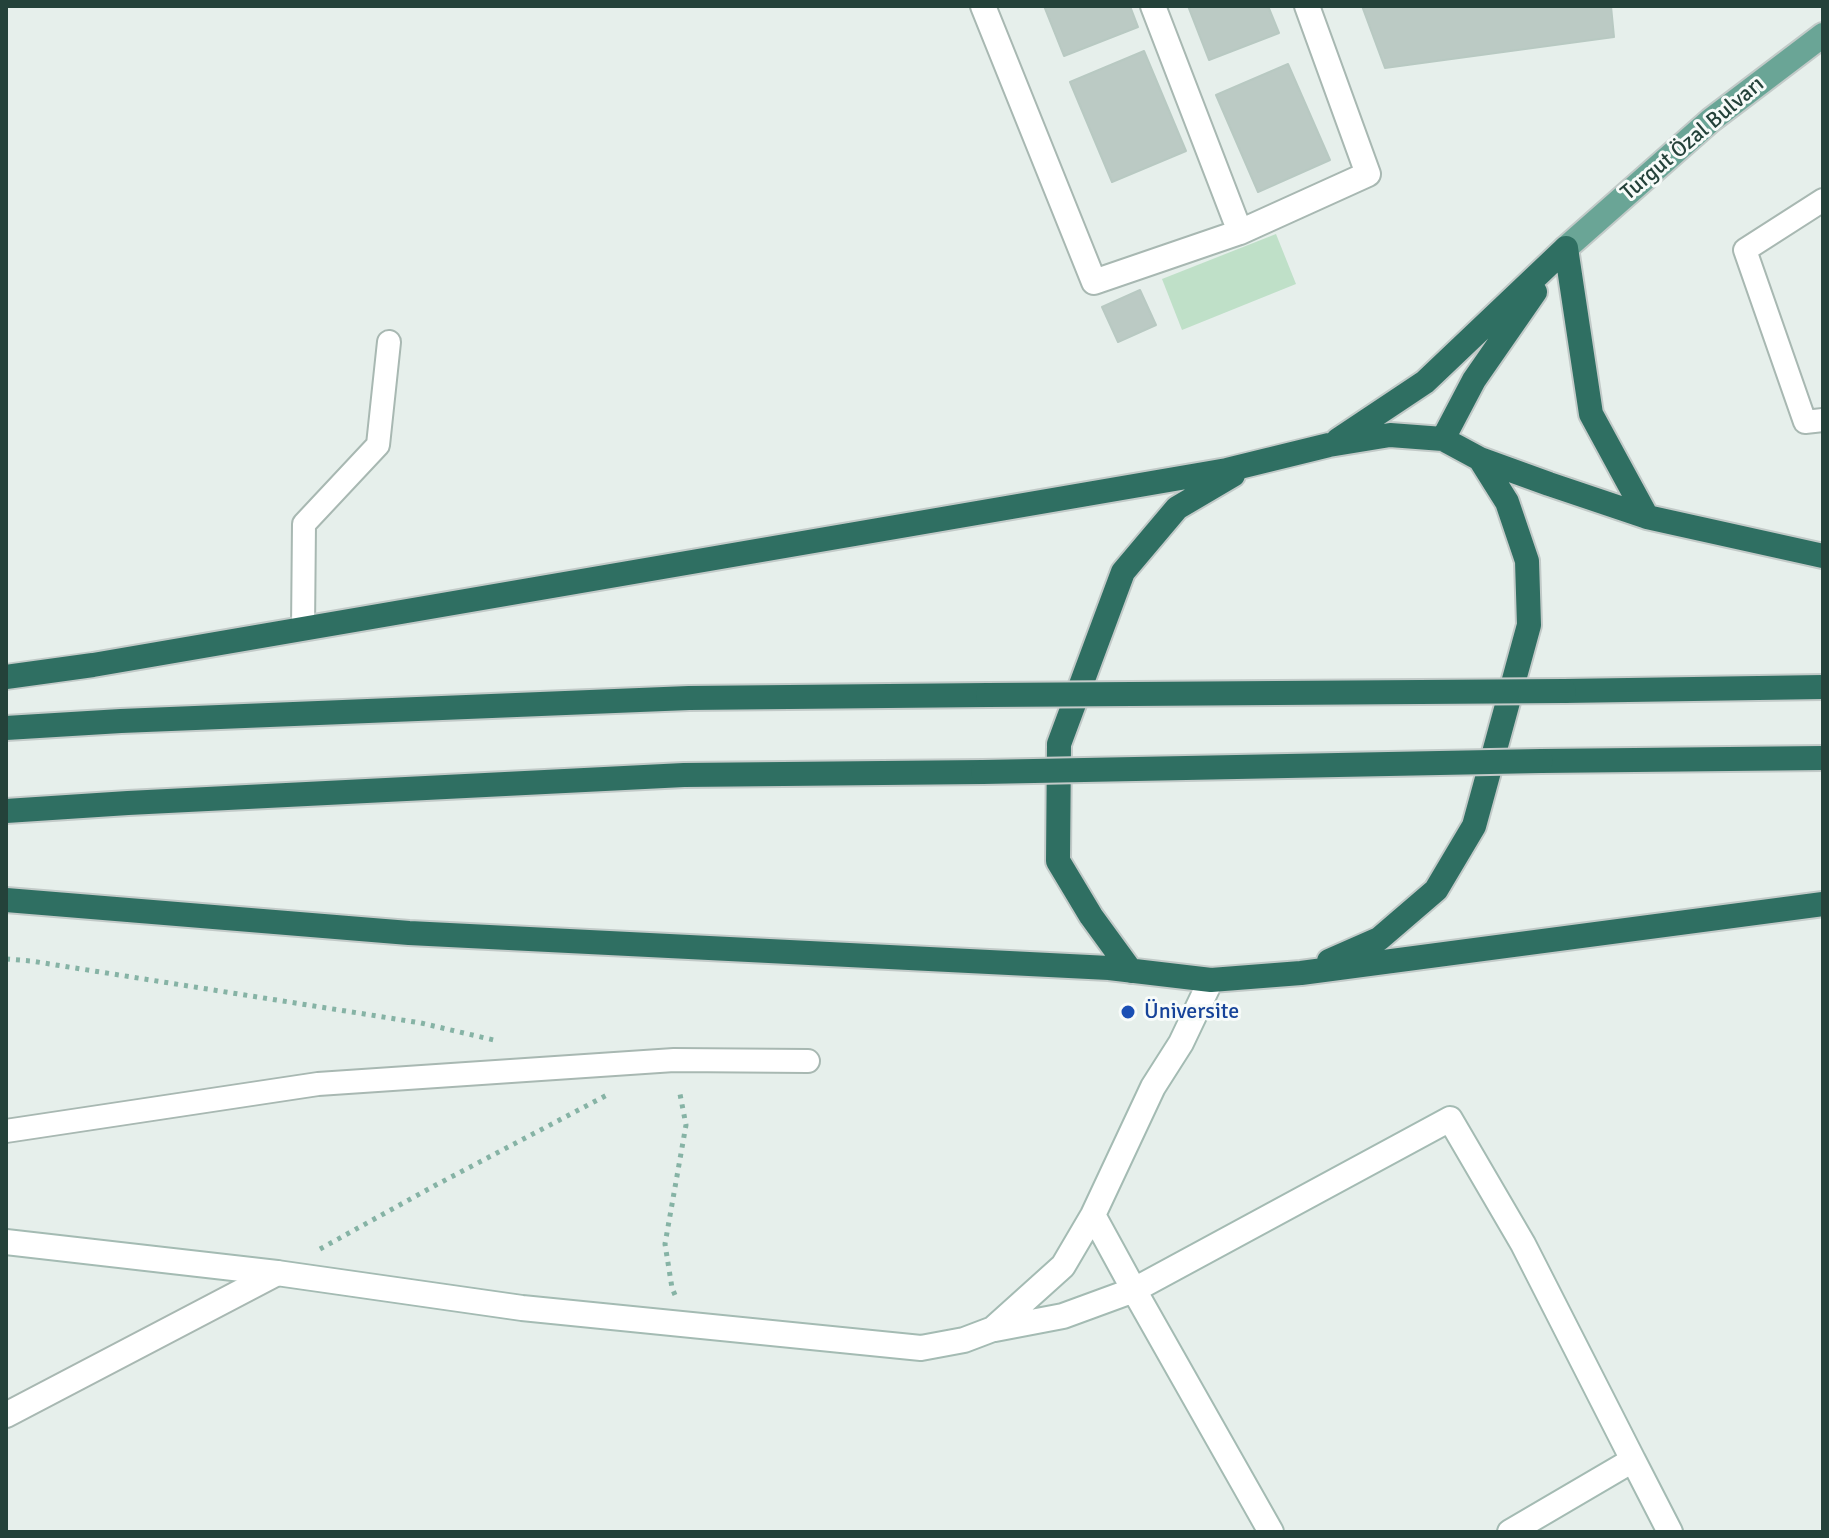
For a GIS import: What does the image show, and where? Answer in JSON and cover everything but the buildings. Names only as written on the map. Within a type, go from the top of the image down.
[{"type":"highway","points":[[1443,439],[1474,380],[1566,248]]},
{"type":"highway","points":[[1329,445],[1425,382],[1566,248]]},
{"type":"highway","points":[[1566,248],[1591,414],[1647,517]]},
{"type":"highway","points":[[6,677],[93,665],[1227,470],[1329,445],[1390,435],[1443,439],[1480,459],[1647,517],[1823,556]]},
{"type":"highway","points":[[1301,973],[1379,939],[1436,890],[1474,826],[1529,625],[1527,561],[1507,502],[1480,459]]},
{"type":"highway","points":[[1131,971],[1091,916],[1058,861],[1059,744],[1123,572],[1177,508],[1253,464]]},
{"type":"highway","points":[[6,728],[689,698],[1823,687]]},
{"type":"highway","points":[[6,811],[684,775],[1823,758]]},
{"type":"highway","points":[[6,900],[409,933],[1092,967],[1211,980],[1301,973],[1823,904]]},
{"type":"main road","name":"Turgut Özal Bulvarı","points":[[1566,248],[1711,120],[1823,35]]},
{"type":"street","points":[[983,6],[1094,282],[1240,232],[1368,174],[1307,6]]},
{"type":"street","points":[[1153,6],[1240,232]]},
{"type":"street","points":[[993,1329],[1063,1266],[1093,1215],[1153,1087],[1181,1043],[1211,980]]},
{"type":"street","points":[[6,1242],[277,1273],[522,1308],[921,1348],[964,1340],[993,1329],[1063,1316],[1134,1290],[1450,1119],[1523,1244],[1670,1532]]},
{"type":"street","points":[[1093,1215],[1271,1532]]},
{"type":"street","points":[[6,1415],[277,1273]]},
{"type":"street","points":[[1510,1532],[1633,1460]]},
{"type":"lane","points":[[1823,200],[1745,250],[1805,422],[1823,420]]},
{"type":"lane","points":[[303,629],[304,524],[378,445],[389,342]]},
{"type":"lane","points":[[6,1131],[318,1084],[674,1060],[808,1061]]},
{"type":"path","points":[[6,959],[421,1023],[499,1042]]},
{"type":"path","points":[[674,1060],[686,1125],[665,1244],[672,1288],[689,1325]]},
{"type":"path","points":[[277,1273],[618,1089]]},
{"type":"green space","points":[[1276,234],[1296,284],[1182,330],[1162,279]]},
{"type":"place","name":"Üniversite","points":[[1128,1012]]}]
